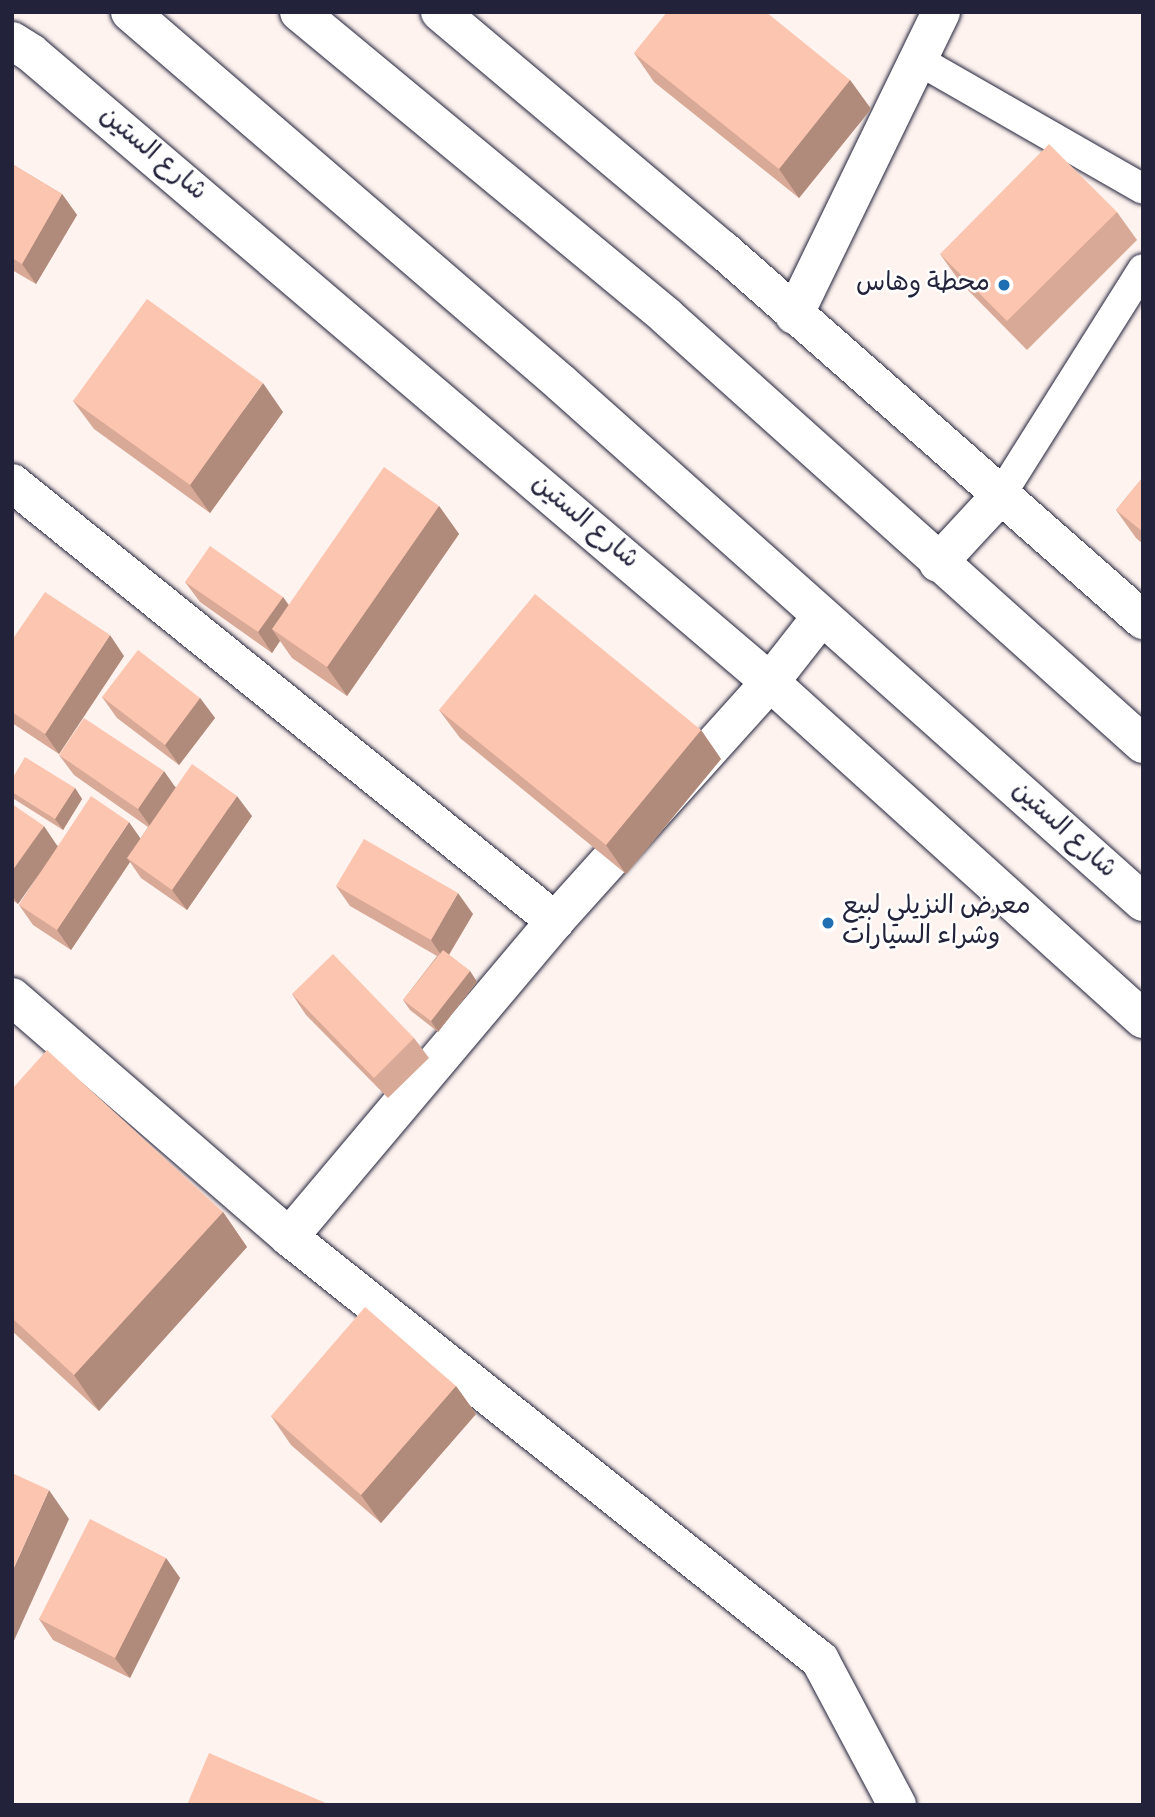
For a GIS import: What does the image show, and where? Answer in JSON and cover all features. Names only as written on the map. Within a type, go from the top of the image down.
[{"type":"main road","name":"شارع الستين","points":[[130,12],[561,383],[1143,902]]},
{"type":"main road","points":[[299,12],[666,316],[938,564],[1143,744]]},
{"type":"main road","points":[[440,12],[1143,620]]},
{"type":"main road","points":[[794,316],[941,12]]},
{"type":"main road","name":"شارع الستين","points":[[12,41],[32,53],[770,682],[1143,1019]]},
{"type":"main road","points":[[12,483],[555,921]]},
{"type":"main road","points":[[938,564],[1000,496]]},
{"type":"main road","points":[[289,1237],[555,921],[770,682],[821,617]]},
{"type":"main road","points":[[12,997],[289,1237],[820,1660],[897,1805]]},
{"type":"lane","points":[[918,60],[1143,189]]},
{"type":"lane","points":[[1000,496],[1143,269]]},
{"type":"building","points":[[667,12],[766,12],[850,80],[779,169],[634,53]]},
{"type":"building","points":[[1049,144],[1117,212],[1007,321],[940,254]]},
{"type":"building","points":[[12,164],[62,194],[22,264],[12,258]]},
{"type":"building","points":[[147,299],[263,383],[190,485],[73,401]]},
{"type":"building","points":[[384,467],[439,506],[327,667],[272,629]]},
{"type":"building","points":[[1143,477],[1143,532],[1116,510]]},
{"type":"building","points":[[210,546],[283,597],[258,632],[185,582]]},
{"type":"building","points":[[45,592],[110,635],[45,734],[12,712],[12,640]]},
{"type":"building","points":[[535,594],[701,730],[606,845],[439,710]]},
{"type":"building","points":[[138,650],[200,698],[165,745],[102,697]]},
{"type":"building","points":[[84,718],[164,771],[138,809],[59,755]]},
{"type":"building","points":[[25,757],[75,788],[55,819],[12,792],[12,779]]},
{"type":"building","points":[[192,764],[237,796],[172,890],[127,858]]},
{"type":"building","points":[[91,796],[129,822],[57,930],[19,905]]},
{"type":"building","points":[[12,804],[44,826],[12,871]]},
{"type":"building","points":[[364,839],[458,893],[431,940],[336,886]]},
{"type":"building","points":[[443,950],[470,971],[431,1021],[403,1000]]},
{"type":"building","points":[[333,954],[414,1038],[374,1078],[292,994]]},
{"type":"building","points":[[47,1050],[223,1212],[74,1375],[12,1318],[12,1089]]},
{"type":"building","points":[[365,1307],[456,1386],[361,1495],[271,1416]]},
{"type":"building","points":[[12,1473],[49,1490],[12,1572]]},
{"type":"building","points":[[90,1519],[166,1558],[115,1658],[39,1619]]},
{"type":"building","points":[[209,1753],[328,1804],[187,1805]]},
{"type":"place","name":"محطة وهاس","points":[[1004,285]]},
{"type":"place","name":"معرض النزيلي لبيع وشراء السيارات","points":[[828,923]]}]
